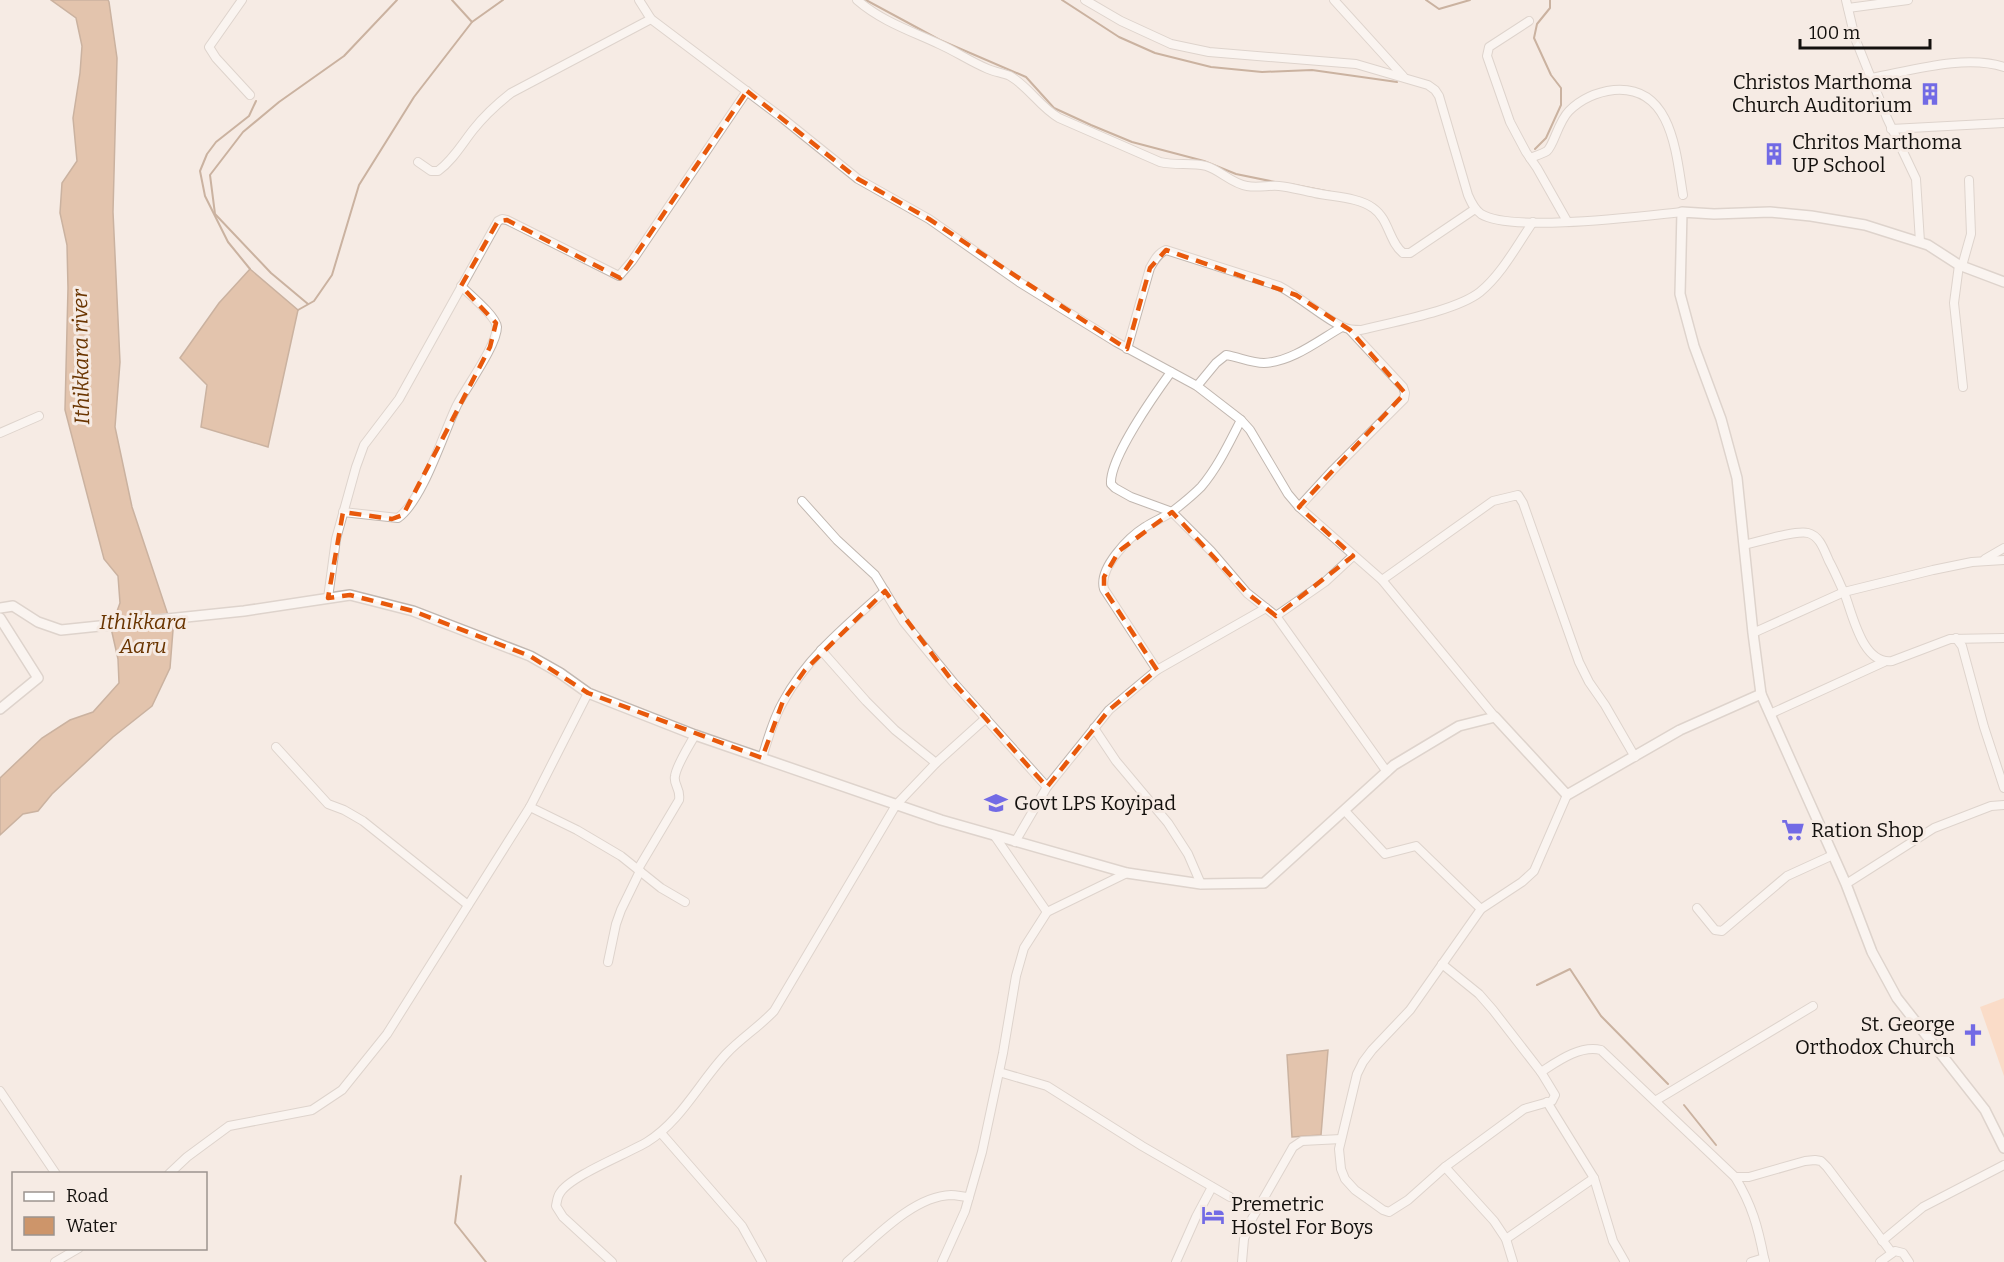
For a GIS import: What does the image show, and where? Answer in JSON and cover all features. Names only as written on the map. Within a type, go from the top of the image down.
[{"type":"street","points":[[242,0],[209,47],[216,58],[250,95]]},
{"type":"street","points":[[639,0],[651,19],[858,179],[929,219],[1018,282],[1127,349],[1197,386],[1241,420],[1250,430],[1288,494],[1299,507],[1382,580],[1495,717],[1567,795]]},
{"type":"street","points":[[857,0],[871,12],[990,70],[1008,75],[1031,93],[1044,108],[1059,118],[1160,162],[1172,165],[1190,163],[1203,165],[1249,187],[1279,186],[1360,201],[1372,207],[1382,216],[1397,246],[1407,254],[1475,209]]},
{"type":"street","points":[[1085,0],[1121,21],[1171,44],[1209,52],[1356,64],[1428,85],[1439,96],[1468,195],[1475,209],[1483,215],[1533,222],[1682,212],[1714,214],[1770,212],[1811,216],[1864,225],[1920,242],[1960,266],[2004,282]]},
{"type":"street","points":[[1334,0],[1404,77]]},
{"type":"street","points":[[1908,0],[1847,4],[1855,38],[1892,129],[1916,179],[1920,242]]},
{"type":"street","points":[[418,162],[431,171],[438,171],[458,151],[496,104],[504,98],[651,19]]},
{"type":"street","points":[[1529,21],[1489,48],[1487,56],[1510,122],[1567,221]]},
{"type":"street","points":[[1871,78],[1947,64],[1986,63],[2004,67]]},
{"type":"street","points":[[1530,158],[1551,146],[1559,122],[1584,99],[1604,91],[1623,90],[1639,93],[1650,100],[1670,128],[1683,195]]},
{"type":"street","points":[[328,598],[336,539],[364,445],[399,399],[498,221],[502,219],[619,276],[633,261],[747,91]]},
{"type":"street","points":[[1892,129],[2004,123]]},
{"type":"street","points":[[1963,387],[1954,303],[1960,266],[1971,234],[1969,180]]},
{"type":"street","points":[[1682,212],[1680,294],[1694,346],[1721,420],[1737,477],[1761,694],[1846,884],[1872,952],[1897,998],[1985,1110],[2004,1148]]},
{"type":"street","points":[[1127,349],[1150,268],[1156,257],[1166,250],[1279,286],[1342,327],[1361,330],[1459,303],[1478,293],[1494,278],[1533,222]]},
{"type":"street","points":[[344,512],[398,518],[414,500],[457,405],[495,335],[496,323],[493,317],[461,286]]},
{"type":"street","points":[[1197,386],[1216,363],[1226,356],[1256,362],[1272,362],[1290,356],[1342,327]]},
{"type":"street","points":[[1299,507],[1340,462],[1404,399],[1406,393],[1350,330]]},
{"type":"street","points":[[1171,372],[1135,426],[1113,469],[1112,484],[1115,489],[1147,504],[1172,512],[1211,551],[1247,593],[1276,616],[1387,772]]},
{"type":"street","points":[[0,433],[39,416]]},
{"type":"street","points":[[1157,670],[1104,589],[1103,584],[1108,568],[1119,551],[1134,536],[1172,512],[1199,488],[1213,472],[1241,420]]},
{"type":"street","points":[[1382,580],[1493,501],[1518,495],[1579,662],[1588,682],[1605,705],[1635,756]]},
{"type":"street","points":[[802,501],[837,540],[875,574],[903,621],[1047,787]]},
{"type":"street","points":[[1744,545],[1796,533],[1816,537],[1844,592],[1860,636],[1866,646],[1884,662]]},
{"type":"street","points":[[1984,560],[2004,548]]},
{"type":"street","points":[[1276,616],[1325,582],[1353,556]]},
{"type":"street","points":[[1753,633],[1844,592],[1933,570],[1984,560],[2004,560]]},
{"type":"street","points":[[762,758],[783,701],[821,650],[885,591]]},
{"type":"street","points":[[0,608],[13,606],[38,622],[62,630],[244,611],[350,595],[413,611],[530,656],[560,673],[588,693],[695,735],[896,805],[1015,842],[1127,873],[1201,884],[1264,883],[1345,812],[1394,765],[1459,726],[1495,717]]},
{"type":"street","points":[[1015,842],[1047,787],[1109,710],[1157,670],[1266,608]]},
{"type":"street","points":[[0,618],[38,678],[0,709]]},
{"type":"street","points":[[1956,638],[1962,646],[1984,727],[2004,788]]},
{"type":"street","points":[[1770,714],[1884,662],[1956,638],[2004,638]]},
{"type":"street","points":[[821,650],[895,730],[936,763]]},
{"type":"street","points":[[170,1172],[229,1126],[312,1110],[342,1090],[387,1034],[530,807],[588,693]]},
{"type":"street","points":[[1442,964],[1479,994],[1540,1072],[1555,1095],[1552,1101],[1524,1109],[1445,1167],[1389,1212],[1355,1190],[1345,1179],[1339,1158],[1341,1139],[1357,1074],[1363,1062],[1410,1010],[1442,964],[1481,909],[1522,882],[1534,871],[1567,795],[1680,730],[1761,694]]},
{"type":"street","points":[[612,1262],[563,1217],[556,1206],[559,1195],[572,1182],[661,1133],[724,1056],[774,1011],[896,805],[936,763],[986,718]]},
{"type":"street","points":[[1094,728],[1116,761],[1168,823],[1188,854],[1201,884]]},
{"type":"street","points":[[608,962],[619,917],[639,870],[679,800],[680,793],[675,782],[675,773],[695,735]]},
{"type":"street","points":[[276,747],[328,804],[363,821],[468,905]]},
{"type":"street","points":[[1846,884],[1934,828],[1991,806],[2004,805]]},
{"type":"street","points":[[530,807],[577,830],[621,856],[661,888],[685,902]]},
{"type":"street","points":[[1345,812],[1385,854],[1416,846],[1481,909]]},
{"type":"street","points":[[994,835],[1013,866],[1047,912]]},
{"type":"street","points":[[1697,908],[1715,930],[1722,931],[1787,876],[1833,855]]},
{"type":"street","points":[[942,1262],[965,1211],[982,1152],[1016,976],[1024,948],[1047,912],[1127,873]]},
{"type":"street","points":[[1655,1101],[1813,1006]]},
{"type":"street","points":[[1540,1072],[1565,1057],[1594,1048],[1607,1054],[1735,1178],[1757,1222],[1765,1260],[1751,1262]]},
{"type":"street","points":[[999,1072],[1047,1086],[1230,1197]]},
{"type":"street","points":[[0,1092],[55,1172]]},
{"type":"street","points":[[1547,1102],[1594,1178],[1613,1241],[1625,1262]]},
{"type":"street","points":[[661,1133],[742,1226],[762,1262]]},
{"type":"street","points":[[1242,1262],[1244,1239],[1249,1224],[1293,1147],[1302,1141],[1341,1139]]},
{"type":"street","points":[[1735,1178],[1749,1177],[1805,1161],[1821,1161],[1892,1253]]},
{"type":"street","points":[[1882,1241],[1923,1207],[2004,1165]]},
{"type":"street","points":[[1445,1167],[1494,1221],[1506,1239],[1513,1262]]},
{"type":"street","points":[[1506,1239],[1594,1178]]},
{"type":"street","points":[[1176,1262],[1212,1187]]},
{"type":"street","points":[[847,1262],[907,1212],[921,1204],[950,1195],[969,1197]]},
{"type":"street","points":[[55,1262],[76,1250]]},
{"type":"street","points":[[1880,1262],[1895,1251],[1902,1253],[1909,1262]]},
{"type":"highlighted area","points":[[747,91],[858,179],[929,219],[1127,349],[1150,268],[1166,250],[1296,295],[1350,330],[1405,393],[1299,507],[1353,556],[1276,616],[1247,593],[1172,512],[1119,551],[1104,577],[1104,589],[1157,670],[1109,710],[1047,787],[953,682],[885,591],[805,670],[783,701],[762,758],[588,693],[530,656],[413,611],[350,595],[328,598],[343,512],[392,519],[403,515],[490,347],[496,323],[461,286],[498,221],[507,220],[620,278]]},
{"type":"shaded area","points":[[2004,998],[2004,1076],[1980,1007]]},
{"type":"water","name":"Ithikkara Aaru","points":[[51,0],[108,0],[109,2],[117,58],[113,212],[120,362],[115,427],[132,507],[173,630],[170,668],[152,706],[113,737],[52,794],[38,811],[23,814],[0,835],[0,778],[42,738],[70,720],[93,712],[119,683],[118,659],[111,628],[120,603],[118,576],[104,559],[65,410],[67,245],[60,213],[62,183],[77,161],[73,118],[82,46],[76,18]]},
{"type":"water","points":[[250,269],[298,310],[268,447],[201,427],[207,385],[180,358],[219,303]]},
{"type":"water","points":[[1328,1050],[1321,1135],[1292,1137],[1287,1055]]},
{"type":"waterway","points":[[308,304],[271,273],[215,214],[210,175],[243,132],[279,102],[344,56],[397,0]]},
{"type":"waterway","points":[[452,0],[472,22]]},
{"type":"waterway","points":[[298,310],[314,301],[332,275],[359,185],[414,97],[472,22],[503,0]]},
{"type":"waterway","points":[[866,0],[940,40],[1026,77],[1054,108],[1091,125],[1132,142],[1204,161],[1236,174],[1275,182]]},
{"type":"waterway","points":[[1062,0],[1119,37],[1155,53],[1211,67],[1262,72],[1312,70],[1397,82]]},
{"type":"waterway","points":[[1426,0],[1439,9],[1470,0]]},
{"type":"waterway","points":[[1535,149],[1546,138],[1561,105],[1561,88],[1551,75],[1534,38],[1537,24],[1550,8],[1550,0]]},
{"type":"waterway","points":[[250,269],[228,242],[205,196],[200,171],[207,154],[216,142],[249,116],[256,101]]},
{"type":"waterway","points":[[1290,184],[1331,192]]},
{"type":"waterway","points":[[1537,985],[1570,969],[1601,1016],[1668,1084]]},
{"type":"waterway","points":[[1684,1105],[1716,1145]]},
{"type":"waterway","points":[[461,1176],[455,1223],[486,1262]]},
{"type":"place","name":"Christos Marthoma Church Auditorium","points":[[1930,94]]},
{"type":"place","name":"Chritos Marthoma UP School","points":[[1774,154]]},
{"type":"place","name":"Govt LPS Koyipad","points":[[996,803]]},
{"type":"place","name":"Ration Shop","points":[[1793,830]]},
{"type":"place","name":"St. George Orthodox Church","points":[[1973,1035]]},
{"type":"place","name":"Premetric Hostel For Boys","points":[[1213,1215]]},
{"type":"water label","name":"Ithikkara river","points":[[81,357]]}]
